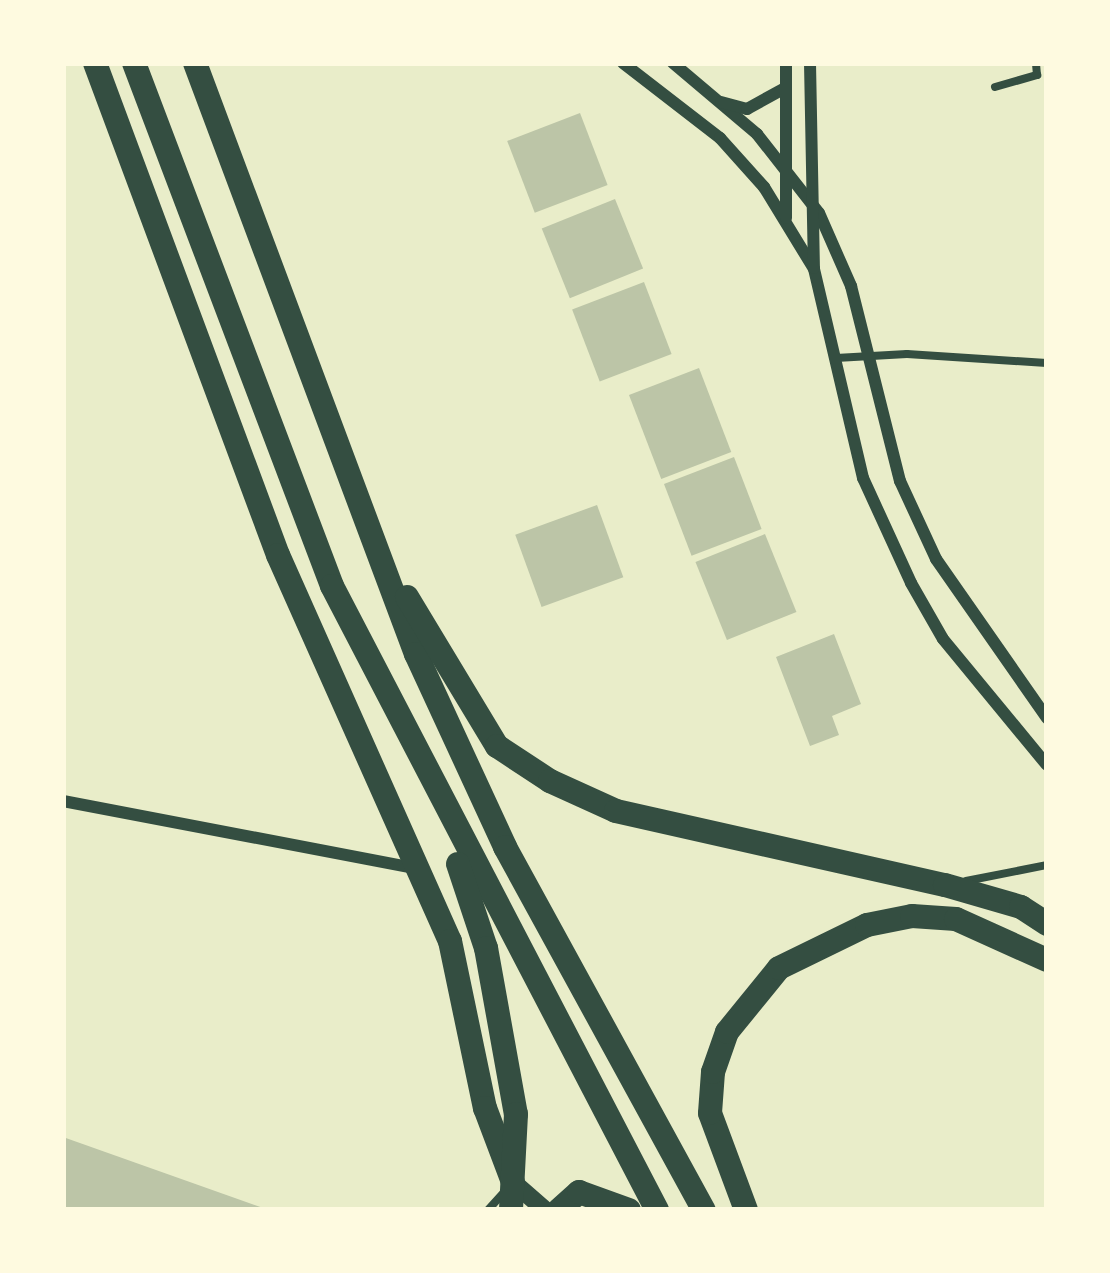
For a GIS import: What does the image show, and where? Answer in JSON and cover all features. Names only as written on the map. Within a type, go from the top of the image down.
[{"type":"main road","points":[[95,63],[278,555],[451,940],[485,1108],[513,1182]]},
{"type":"main road","points":[[134,63],[332,586],[434,794],[657,1210]]},
{"type":"main road","points":[[195,63],[416,653],[505,847],[704,1210]]},
{"type":"main road","points":[[378,548],[497,746],[550,781],[616,811],[945,885],[1021,908],[1047,925]]},
{"type":"main road","points":[[434,794],[486,948],[516,1114],[511,1210]]},
{"type":"main road","points":[[750,1210],[710,1113],[713,1072],[727,1032],[779,968],[867,925],[912,916],[956,919],[1047,964]]},
{"type":"main road","points":[[559,1210],[579,1192],[628,1210]]},
{"type":"street","points":[[623,63],[720,139],[785,222],[814,269],[863,478],[911,583],[944,639],[1047,765]]},
{"type":"street","points":[[673,63],[787,168],[818,213],[851,286],[900,481],[936,560],[1047,718]]},
{"type":"street","points":[[785,222],[786,63]]},
{"type":"street","points":[[810,63],[818,213],[814,269]]},
{"type":"street","points":[[715,100],[747,110],[785,88]]},
{"type":"street","points":[[63,801],[423,869]]},
{"type":"street","points":[[513,1182],[545,1210]]},
{"type":"lane","points":[[995,87],[1037,76],[1036,63]]},
{"type":"lane","points":[[836,358],[868,355],[1047,363]]},
{"type":"lane","points":[[945,885],[1047,865]]},
{"type":"lane","points":[[488,1210],[513,1182]]},
{"type":"building","points":[[580,113],[608,185],[535,213],[507,141]]},
{"type":"building","points":[[615,199],[643,269],[570,298],[542,229]]},
{"type":"building","points":[[644,282],[672,354],[600,381],[572,310]]},
{"type":"building","points":[[699,368],[731,452],[661,479],[629,395]]},
{"type":"building","points":[[734,457],[762,529],[692,556],[664,484]]},
{"type":"building","points":[[597,505],[623,577],[542,607],[515,535]]},
{"type":"building","points":[[765,534],[796,612],[727,640],[695,562]]},
{"type":"building","points":[[834,634],[861,704],[832,716],[839,735],[810,746],[776,657]]},
{"type":"building","points":[[63,1137],[266,1209],[266,1210],[63,1210]]}]
